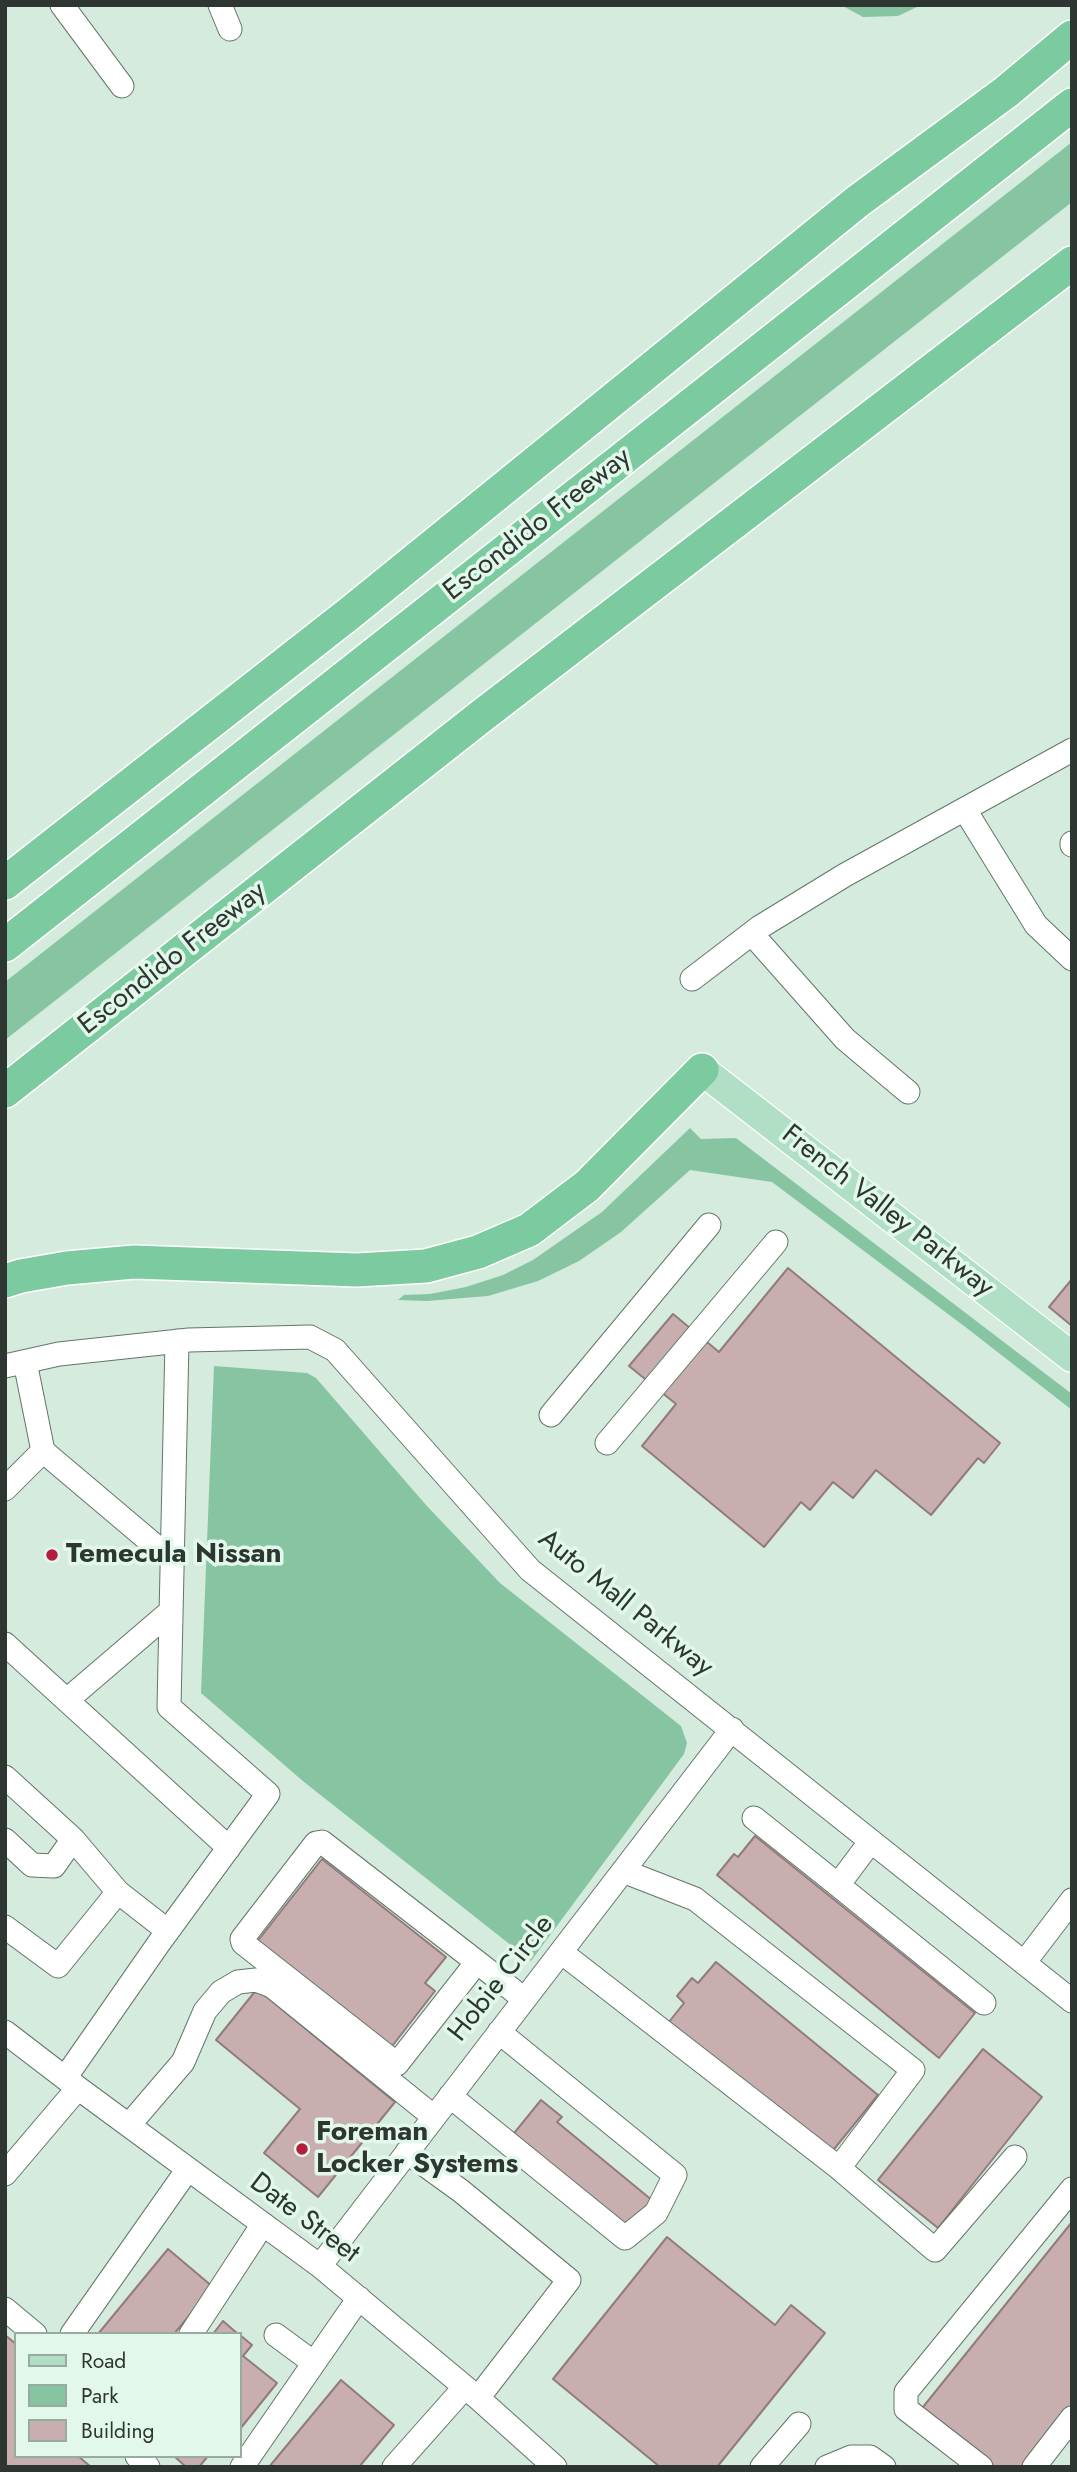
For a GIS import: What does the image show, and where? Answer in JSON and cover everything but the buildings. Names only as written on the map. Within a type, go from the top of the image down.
[{"type":"highway","points":[[5,883],[350,613],[858,201],[1006,92],[1072,37]]},
{"type":"highway","name":"Escondido Freeway","points":[[5,945],[1072,105]]},
{"type":"highway","name":"Escondido Freeway","points":[[5,1091],[484,714],[1072,262]]},
{"type":"highway","points":[[5,1281],[67,1268],[134,1262],[357,1270],[426,1266],[478,1252],[529,1230],[587,1186],[702,1069]]},
{"type":"main road","name":"French Valley Parkway","points":[[702,1069],[1072,1357]]},
{"type":"street","points":[[62,5],[122,86]]},
{"type":"street","points":[[220,5],[230,29]]},
{"type":"street","points":[[692,979],[752,934],[845,875],[1072,750]]},
{"type":"street","points":[[965,810],[1036,925],[1072,959]]},
{"type":"street","points":[[752,934],[845,1039],[908,1092]]},
{"type":"street","points":[[551,1415],[709,1225]]},
{"type":"street","points":[[607,1443],[776,1242]]},
{"type":"street","name":"Auto Mall Parkway","points":[[15,1364],[59,1354],[177,1341],[310,1337],[335,1350],[530,1570],[1072,2001]]},
{"type":"street","points":[[5,2174],[13,2151],[71,2083],[168,1931],[268,1794],[169,1707],[177,1341]]},
{"type":"street","points":[[15,1364],[43,1451],[172,1560]]},
{"type":"street","points":[[5,1489],[43,1451]]},
{"type":"street","points":[[67,1700],[171,1611]]},
{"type":"street","points":[[5,1644],[229,1848]]},
{"type":"street","name":"Hobie Circle","points":[[320,2266],[732,1729]]},
{"type":"street","points":[[5,1777],[73,1839],[118,1892],[168,1931]]},
{"type":"street","points":[[754,1818],[984,2003]]},
{"type":"street","points":[[5,1840],[32,1865],[54,1866],[73,1839]]},
{"type":"street","points":[[838,1885],[871,1841]]},
{"type":"street","points":[[395,2072],[393,2063],[242,1941],[316,1843],[322,1842],[524,1999]]},
{"type":"street","points":[[623,1871],[695,1899],[914,2070],[839,2168]]},
{"type":"street","points":[[5,1927],[58,1966],[118,1892]]},
{"type":"street","points":[[1024,1963],[1070,1904]]},
{"type":"street","points":[[561,1952],[839,2168],[935,2250],[1015,2157]]},
{"type":"street","points":[[395,2072],[477,1962]]},
{"type":"street","points":[[129,2126],[183,2062],[205,2011],[221,1992],[237,1982],[256,1980],[272,1986],[395,2072],[434,2117]]},
{"type":"street","name":"Date Street","points":[[5,2032],[320,2266],[472,2393],[555,2467]]},
{"type":"street","points":[[450,2096],[625,2238],[656,2213],[675,2175],[499,2032]]},
{"type":"street","points":[[394,2467],[472,2393],[569,2280],[461,2191],[407,2152]]},
{"type":"street","points":[[73,2332],[188,2169]]},
{"type":"street","points":[[981,2467],[906,2409],[906,2392],[1072,2189]]},
{"type":"street","points":[[192,2332],[263,2224]]},
{"type":"street","points":[[242,2467],[359,2298]]},
{"type":"street","points":[[5,2309],[34,2332]]},
{"type":"street","points":[[276,2335],[314,2363]]},
{"type":"street","points":[[1034,2467],[1072,2418]]},
{"type":"street","points":[[762,2467],[799,2424]]},
{"type":"street","points":[[827,2467],[851,2457],[870,2457],[884,2467]]},
{"type":"green space","points":[[841,5],[921,5],[898,16],[863,17]]},
{"type":"green space","points":[[1072,142],[1072,202],[5,1040],[5,982]]},
{"type":"green space","points":[[690,1128],[701,1139],[736,1138],[1072,1394],[1072,1410],[772,1182],[690,1170],[621,1232],[579,1261],[538,1281],[488,1296],[427,1301],[398,1300],[404,1295],[430,1294],[466,1287],[503,1275],[533,1260],[602,1212]]},
{"type":"green space","points":[[214,1366],[307,1373],[316,1378],[426,1505],[500,1583],[681,1726],[687,1743],[684,1754],[531,1961],[304,1782],[201,1693]]},
{"type":"place","name":"Temecula Nissan","points":[[52,1555]]},
{"type":"place","name":"Foreman Locker Systems","points":[[302,2149]]}]
